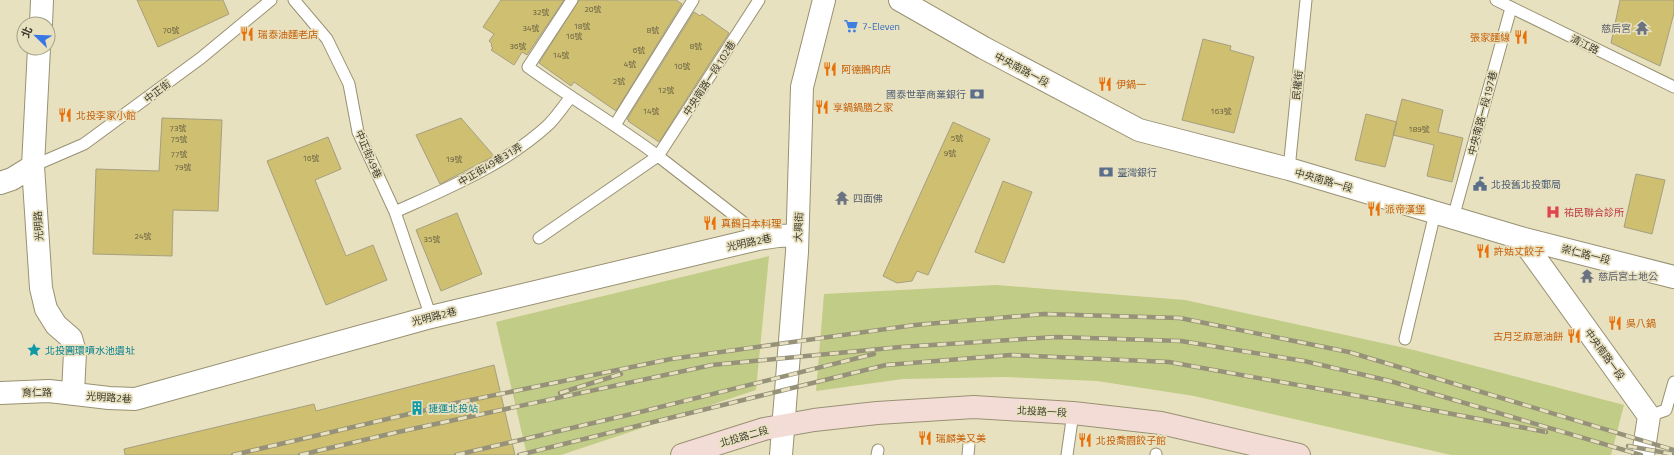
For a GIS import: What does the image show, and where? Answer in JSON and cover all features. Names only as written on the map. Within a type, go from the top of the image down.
[{"type":"street","points":[[41,16],[42,0]]},
{"type":"street","name":"大興街","points":[[781,455],[797,235],[802,87],[824,0]]},
{"type":"street","name":"中央南路一段","points":[[900,0],[984,48],[1139,130],[1289,169],[1521,238],[1649,416]]},
{"type":"street","name":"光明路","points":[[40,56],[33,166],[41,288],[46,309],[56,325],[71,338],[76,352],[73,394]]},
{"type":"street","points":[[0,183],[12,179],[33,166]]},
{"type":"street","name":"光明路2巷","points":[[73,394],[135,399],[431,317],[758,239],[797,235]]},
{"type":"street","name":"崇仁路一段","points":[[1521,238],[1674,277]]},
{"type":"street","name":"育仁路","points":[[0,393],[49,391],[73,394]]},
{"type":"street","name":"北投路一段","points":[[783,426],[814,420],[877,413],[974,407],[1073,413],[1161,423],[1299,455]]},
{"type":"street","points":[[1643,455],[1649,416]]},
{"type":"street","name":"北投路二段","points":[[682,455],[764,429],[783,426]]},
{"type":"lane","name":"中正街","points":[[33,166],[84,144],[201,58],[271,0]]},
{"type":"lane","name":"中正街49巷","points":[[294,0],[327,39],[350,84],[358,132],[395,212],[431,317]]},
{"type":"lane","points":[[572,0],[528,67],[615,125],[658,156],[748,226],[758,239]]},
{"type":"lane","points":[[615,125],[693,0]]},
{"type":"lane","name":"中央南路一段102巷","points":[[539,238],[658,156],[759,0]]},
{"type":"lane","name":"民權街","points":[[1289,169],[1306,0]]},
{"type":"lane","name":"清江路","points":[[1504,3],[1674,87]]},
{"type":"lane","name":"中央南路一段197巷","points":[[1405,339],[1444,215],[1504,3]]},
{"type":"lane","name":"中正街49巷31弄","points":[[395,212],[453,186],[512,153],[548,125],[571,97]]},
{"type":"lane","points":[[1649,416],[1666,410],[1674,382]]},
{"type":"lane","points":[[1067,455],[1073,413]]},
{"type":"green space","points":[[769,256],[756,390],[561,455],[527,455],[496,322]]},
{"type":"green space","points":[[996,285],[1185,300],[1414,350],[1624,405],[1611,455],[1451,455],[1194,396],[1097,381],[1004,377],[903,379],[816,391],[824,294]]},
{"type":"building","points":[[137,0],[223,0],[229,14],[158,47]]},
{"type":"building","points":[[501,0],[564,0],[527,55],[522,52],[514,65],[491,50],[493,48],[489,41],[494,34],[483,27]]},
{"type":"building","points":[[579,0],[676,0],[682,4],[616,111],[574,82],[571,86],[539,63]]},
{"type":"building","name":"慈后宮","points":[[1620,0],[1674,0],[1674,13],[1660,66],[1611,43]]},
{"type":"building","points":[[694,12],[700,16],[702,14],[729,33],[659,142],[627,119]]},
{"type":"building","points":[[1203,39],[1231,46],[1230,50],[1254,57],[1234,133],[1182,120]]},
{"type":"building","points":[[1402,99],[1443,110],[1438,132],[1463,138],[1452,182],[1427,176],[1434,145],[1393,135]]},
{"type":"building","points":[[1366,114],[1397,122],[1385,167],[1355,160]]},
{"type":"building","points":[[162,118],[222,120],[218,211],[173,210],[172,256],[93,254],[96,169],[159,171]]},
{"type":"building","points":[[461,118],[494,156],[440,184],[416,135]]},
{"type":"building","points":[[953,122],[990,139],[928,275],[917,271],[912,281],[897,283],[883,276]]},
{"type":"building","points":[[328,137],[341,169],[315,180],[346,256],[373,245],[387,280],[326,305],[267,161]]},
{"type":"building","points":[[1636,174],[1665,180],[1652,234],[1624,227]]},
{"type":"building","points":[[1003,181],[1032,192],[1004,263],[975,252]]},
{"type":"building","points":[[457,213],[482,274],[441,291],[416,230]]},
{"type":"building","name":"捷運北投站","points":[[494,365],[515,455],[125,455],[124,449],[314,404],[316,411]]},
{"type":"railway","points":[[233,455],[456,403],[671,359],[915,325],[1044,314],[1180,318],[1349,352],[1674,450]]},
{"type":"railway","points":[[300,455],[398,432],[712,365],[901,347],[1056,337],[1181,341],[1304,361],[1390,381],[1641,455]]},
{"type":"railway","points":[[456,455],[636,413],[874,354]]},
{"type":"railway","points":[[519,455],[886,365],[1011,355],[1169,362],[1348,394],[1546,432]]},
{"type":"railway","points":[[560,393],[621,374]]},
{"type":"railway","points":[[1628,446],[1672,454]]},
{"type":"place","name":"7-Eleven","points":[[851,26]]},
{"type":"place","name":"慈后宮","points":[[1642,28]]},
{"type":"place","name":"瑞泰油麵老店","points":[[247,34]]},
{"type":"place","name":"張家麵線","points":[[1521,37]]},
{"type":"place","name":"阿德鵝肉店","points":[[830,69]]},
{"type":"place","name":"伊鍋一","points":[[1105,84]]},
{"type":"place","name":"國泰世華商業銀行","points":[[977,94]]},
{"type":"place","name":"享鍋鍋膳之家","points":[[822,107]]},
{"type":"place","name":"北投李家小館","points":[[65,115]]},
{"type":"place","name":"臺灣銀行","points":[[1106,172]]},
{"type":"place","name":"北投舊北投郵局","points":[[1480,184]]},
{"type":"place","name":"四面佛","points":[[842,198]]},
{"type":"place","name":"派帝漢堡","points":[[1374,209]]},
{"type":"place","name":"祐民聯合診所","points":[[1553,212]]},
{"type":"place","name":"真鶴日本料理","points":[[710,223]]},
{"type":"place","name":"許姑丈餃子","points":[[1483,251]]},
{"type":"place","name":"慈后宮土地公","points":[[1587,276]]},
{"type":"place","name":"吳八鍋","points":[[1615,323]]},
{"type":"place","name":"古月芝麻蔥油餅","points":[[1574,336]]},
{"type":"place","name":"北投圓環噴水池遺址","points":[[34,350]]},
{"type":"place","name":"捷運北投站","points":[[417,408]]},
{"type":"place","name":"瑞麟美又美","points":[[925,438]]},
{"type":"place","name":"北投喬園餃子館","points":[[1085,440]]}]
